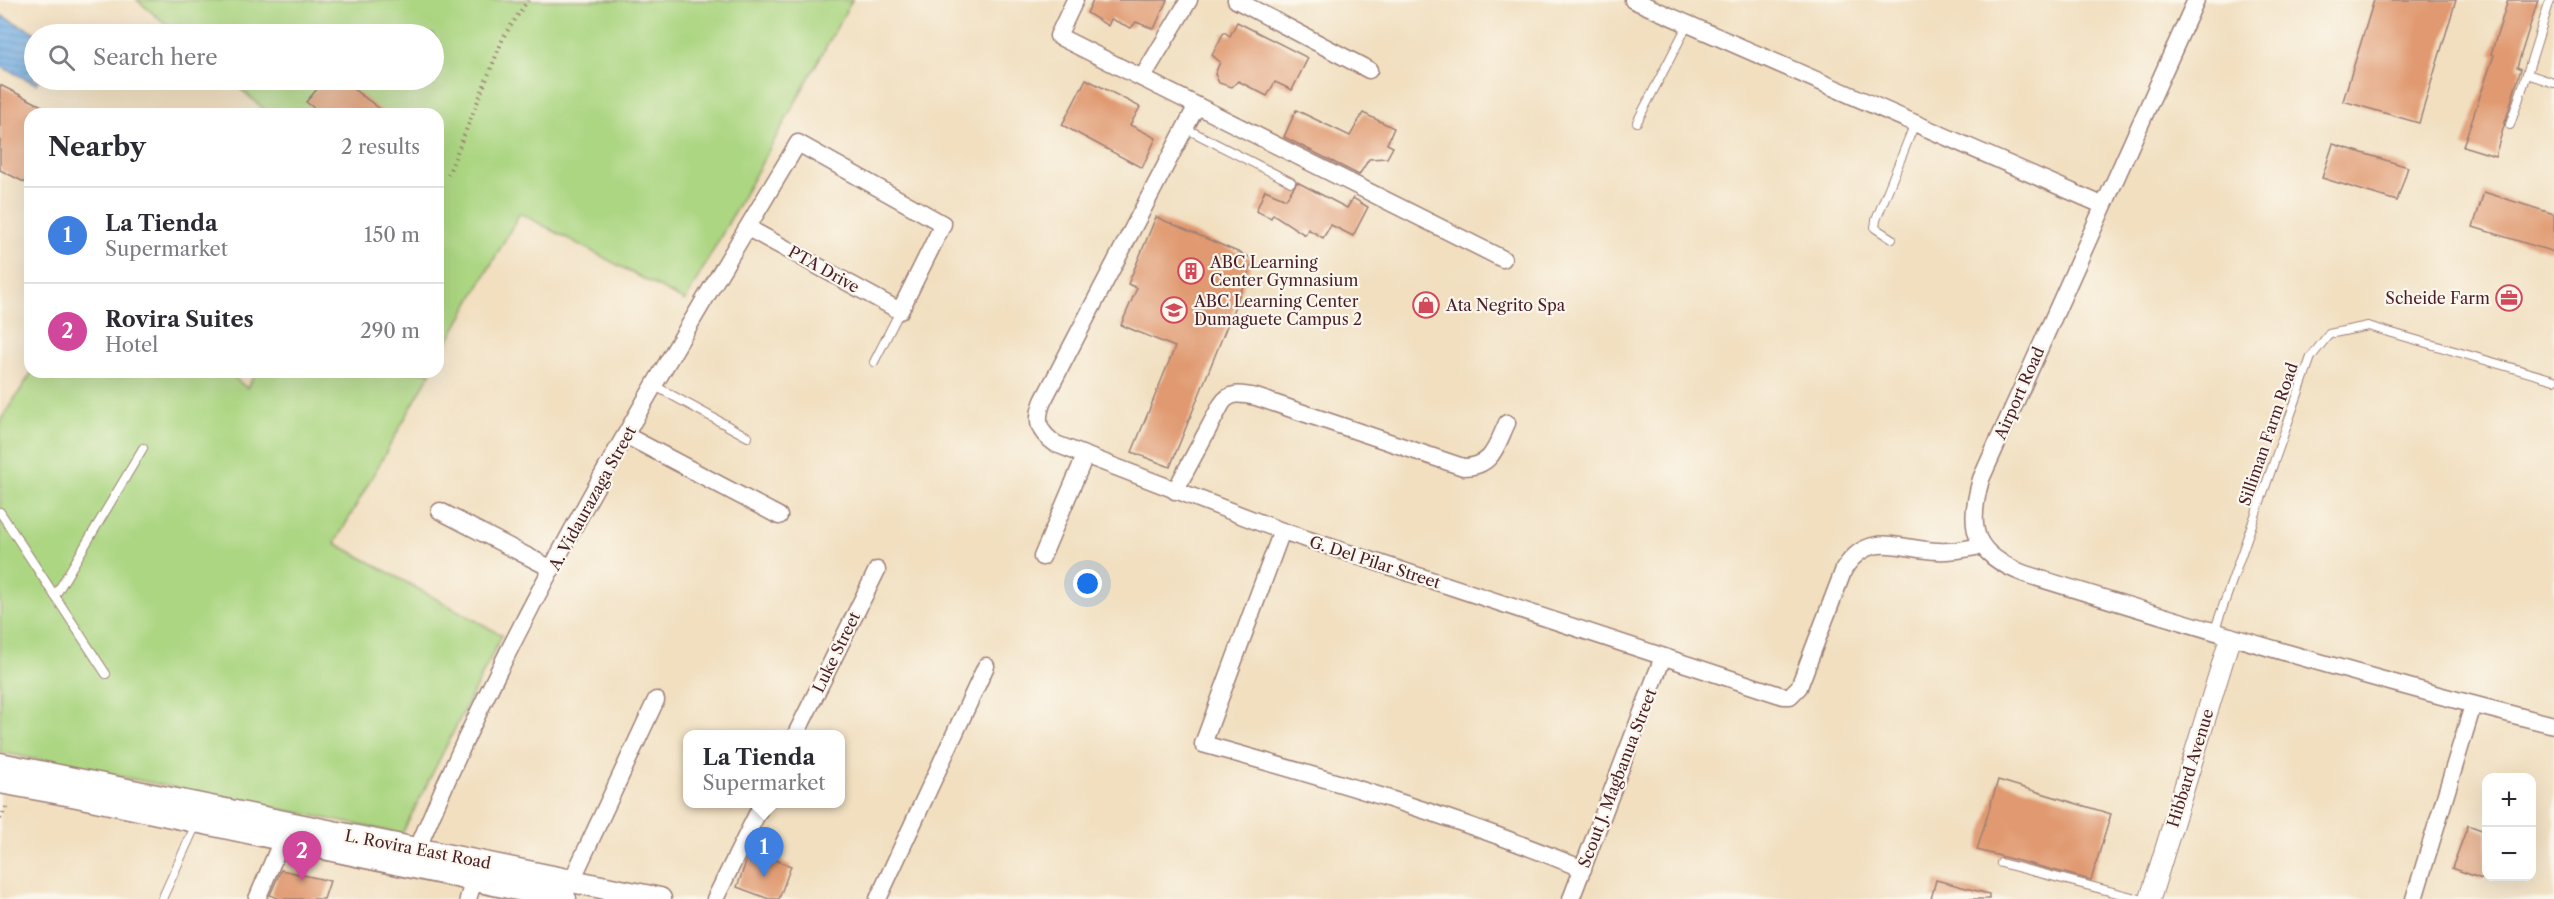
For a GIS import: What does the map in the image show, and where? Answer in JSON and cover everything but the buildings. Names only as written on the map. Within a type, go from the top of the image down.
[{"type":"main road","name":"L. Rovira East Road","points":[[0,764],[414,858],[568,889],[653,898]]},
{"type":"main road","name":"L. Rovira East Road","points":[[0,782],[282,840],[414,858],[471,889],[568,889]]},
{"type":"street","points":[[1075,0],[1058,36],[1503,260]]},
{"type":"street","points":[[1142,78],[1189,0]]},
{"type":"street","points":[[1236,0],[1369,70]]},
{"type":"street","points":[[1633,0],[2102,205]]},
{"type":"street","name":"Airport Road","points":[[1981,546],[1973,517],[1981,479],[2102,205],[2196,0]]},
{"type":"street","name":"G. Del Pilar Street","points":[[1196,106],[1038,414],[1038,426],[1044,437],[1056,444],[1282,531],[1783,696],[1790,696],[1799,687],[1844,569],[1852,556],[1866,546],[1885,544],[1937,551],[1958,551],[1981,546]]},
{"type":"street","name":"A. Vidaurazaga Street","points":[[414,858],[483,705],[552,569],[655,386],[798,143],[943,224],[900,311]]},
{"type":"street","name":"PTA Drive","points":[[748,228],[900,311]]},
{"type":"street","points":[[1175,491],[1221,405],[1232,395],[1242,394],[1256,397],[1463,467],[1474,467],[1486,462],[1507,423]]},
{"type":"street","points":[[627,436],[779,516]]},
{"type":"street","points":[[1042,557],[1085,456]]},
{"type":"street","points":[[440,511],[552,569]]},
{"type":"street","points":[[1282,531],[1203,744],[1399,801],[1502,835],[1583,869]]},
{"type":"street","points":[[1981,546],[1994,560],[2025,574],[2222,635],[2473,705],[2554,725]]},
{"type":"street","name":"Luke Street","points":[[798,730],[877,570]]},
{"type":"street","name":"Hibbard Avenue","points":[[2150,899],[2222,635]]},
{"type":"street","name":"Scout J. Magbanua Street","points":[[1571,899],[1663,657]]},
{"type":"street","points":[[878,899],[986,666]]},
{"type":"street","points":[[568,889],[656,700]]},
{"type":"street","points":[[2414,899],[2473,705]]},
{"type":"street","points":[[715,899],[760,808]]},
{"type":"street","points":[[257,899],[282,840]]},
{"type":"lane","points":[[2510,125],[2550,0]]},
{"type":"lane","points":[[1637,122],[1688,24]]},
{"type":"lane","points":[[2527,74],[2554,83]]},
{"type":"lane","points":[[1892,239],[1875,228],[1876,220],[1916,123]]},
{"type":"lane","points":[[1185,128],[1291,182]]},
{"type":"lane","points":[[874,362],[900,311]]},
{"type":"lane","name":"Silliman Farm Road","points":[[2222,635],[2311,357],[2329,334],[2368,326],[2554,380]]},
{"type":"lane","points":[[655,386],[748,437]]},
{"type":"lane","points":[[55,596],[143,448]]},
{"type":"lane","points":[[0,512],[106,674]]},
{"type":"lane","points":[[162,899],[197,822]]},
{"type":"lane","points":[[2001,863],[2140,899]]},
{"type":"path","points":[[448,175],[504,36],[528,0]]},
{"type":"green space","points":[[137,0],[852,0],[685,301],[520,213],[444,348],[444,108],[263,108],[242,90],[444,90],[444,24],[166,24]]},
{"type":"green space","points":[[28,378],[234,378],[247,388],[253,378],[428,378],[335,543],[502,635],[402,834],[0,752],[0,421]]},
{"type":"water","points":[[0,15],[24,27],[24,78],[0,66]]},
{"type":"place","name":"ABC Learning Center Gymnasium","points":[[1191,271]]},
{"type":"place","name":"Scheide Farm","points":[[2509,298]]},
{"type":"place","name":"Ata Negrito Spa","points":[[1426,305]]},
{"type":"place","name":"ABC Learning Center Dumaguete Campus 2","points":[[1174,310]]},
{"type":"place","name":"La Tienda","points":[[764,877]]},
{"type":"place","name":"Rovira Suites","points":[[302,881]]}]
